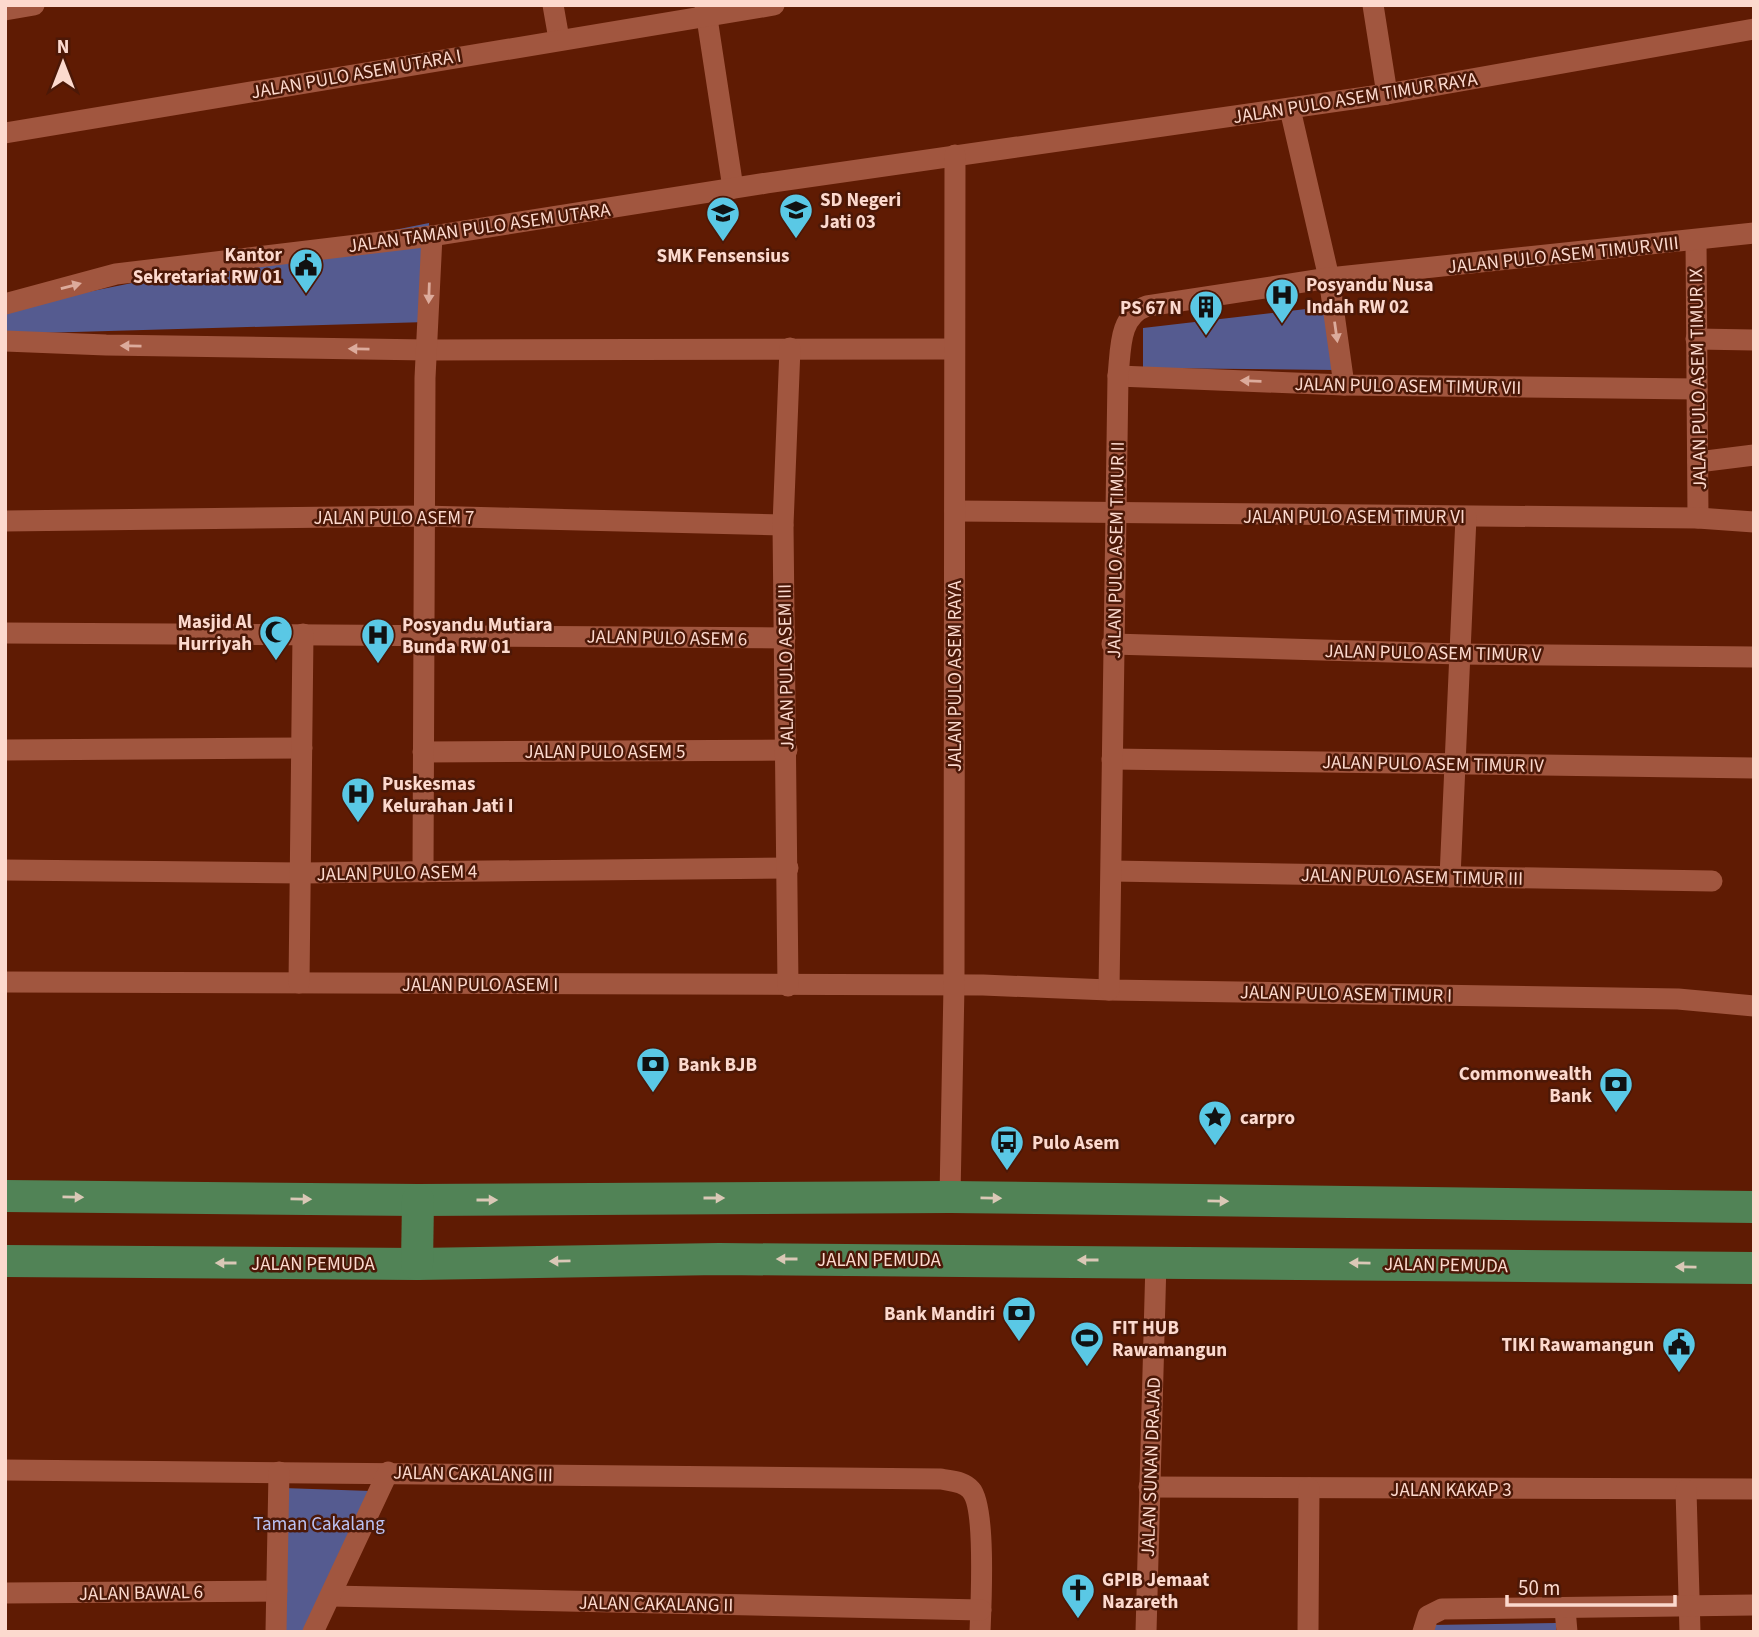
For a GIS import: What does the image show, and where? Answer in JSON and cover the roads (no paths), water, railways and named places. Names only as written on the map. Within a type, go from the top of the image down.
[{"type":"main road","points":[[5,1196],[418,1200],[950,1197],[1754,1207]]},
{"type":"main road","points":[[417,1264],[418,1200]]},
{"type":"main road","name":"JALAN PEMUDA","points":[[5,1261],[417,1264],[719,1259],[1754,1268]]},
{"type":"street","points":[[5,10],[34,5]]},
{"type":"street","points":[[553,5],[559,39]]},
{"type":"street","name":"JALAN PULO ASEM UTARA I","points":[[5,133],[559,39],[705,10],[774,5]]},
{"type":"street","points":[[1373,5],[1387,94]]},
{"type":"street","points":[[705,10],[733,188]]},
{"type":"street","name":"JALAN PULO ASEM TIMUR RAYA","points":[[956,155],[1387,94],[1754,29]]},
{"type":"street","points":[[1290,109],[1329,278],[1344,385]]},
{"type":"street","name":"JALAN TAMAN PULO ASEM UTARA","points":[[5,304],[116,274],[432,236],[956,155]]},
{"type":"street","name":"JALAN PULO ASEM RAYA","points":[[950,1197],[954,985],[956,155]]},
{"type":"street","name":"JALAN PULO ASEM TIMUR VIII","points":[[1329,278],[1754,233]]},
{"type":"street","points":[[423,872],[423,516],[432,236]]},
{"type":"street","name":"JALAN PULO ASEM TIMUR IX","points":[[1696,240],[1698,518]]},
{"type":"street","name":"JALAN PULO ASEM TIMUR II","points":[[1109,990],[1118,376],[1124,330],[1133,313],[1141,308],[1329,278]]},
{"type":"street","points":[[1696,339],[1754,340]]},
{"type":"street","points":[[5,341],[427,350],[954,349]]},
{"type":"street","name":"JALAN PULO ASEM III","points":[[788,986],[783,525],[790,348]]},
{"type":"street","name":"JALAN PULO ASEM TIMUR VII","points":[[1118,376],[1344,385],[1697,389]]},
{"type":"street","points":[[1698,462],[1754,455]]},
{"type":"street","name":"JALAN PULO ASEM TIMUR VI","points":[[955,511],[1698,518],[1754,522]]},
{"type":"street","name":"JALAN PULO ASEM 7","points":[[5,521],[423,516],[783,525]]},
{"type":"street","points":[[1450,877],[1466,517]]},
{"type":"street","name":"JALAN PULO ASEM 6","points":[[5,633],[785,638]]},
{"type":"street","points":[[299,983],[303,634]]},
{"type":"street","name":"JALAN PULO ASEM TIMUR V","points":[[1112,644],[1460,654],[1754,657]]},
{"type":"street","points":[[5,750],[302,748]]},
{"type":"street","name":"JALAN PULO ASEM 5","points":[[423,752],[786,750]]},
{"type":"street","name":"JALAN PULO ASEM TIMUR IV","points":[[1112,758],[1754,768]]},
{"type":"street","name":"JALAN PULO ASEM 4","points":[[5,870],[300,873],[788,868]]},
{"type":"street","name":"JALAN PULO ASEM TIMUR III","points":[[1112,871],[1712,881]]},
{"type":"street","name":"JALAN PULO ASEM I","points":[[5,982],[954,985]]},
{"type":"street","name":"JALAN PULO ASEM TIMUR I","points":[[954,985],[1678,999],[1746,1005]]},
{"type":"street","name":"JALAN SUNAN DRAJAD","points":[[1146,1632],[1156,1261]]},
{"type":"street","name":"JALAN CAKALANG III","points":[[5,1470],[941,1479],[960,1482],[970,1488],[977,1499],[980,1509],[981,1610]]},
{"type":"street","points":[[276,1632],[279,1472]]},
{"type":"street","points":[[313,1632],[388,1472]]},
{"type":"street","name":"JALAN KAKAP 3","points":[[1149,1487],[1754,1489]]},
{"type":"street","points":[[1308,1632],[1309,1488]]},
{"type":"street","points":[[1686,1490],[1690,1632]]},
{"type":"street","name":"JALAN BAWAL 6","points":[[5,1593],[277,1591]]},
{"type":"street","name":"JALAN CAKALANG II","points":[[331,1596],[981,1610]]},
{"type":"street","points":[[1423,1632],[1428,1616],[1442,1609],[1754,1605]]},
{"type":"street","points":[[1565,1609],[1567,1632]]},
{"type":"street","points":[[981,1610],[981,1632]]},
{"type":"place","name":"SD Negeri Jati 03","points":[[796,240]]},
{"type":"place","name":"SMK Fensensius","points":[[723,243]]},
{"type":"place","name":"Kantor Sekretariat RW 01","points":[[306,295]]},
{"type":"place","name":"Posyandu Nusa Indah RW 02","points":[[1282,325]]},
{"type":"place","name":"PS 67 N","points":[[1206,337]]},
{"type":"place","name":"Masjid Al Hurriyah","points":[[276,662]]},
{"type":"place","name":"Posyandu Mutiara Bunda RW 01","points":[[378,665]]},
{"type":"place","name":"Puskesmas Kelurahan Jati I","points":[[358,824]]},
{"type":"place","name":"Bank BJB","points":[[653,1094]]},
{"type":"place","name":"Commonwealth Bank","points":[[1616,1114]]},
{"type":"place","name":"carpro","points":[[1215,1147]]},
{"type":"place","name":"Pulo Asem","points":[[1007,1172]]},
{"type":"place","name":"Bank Mandiri","points":[[1019,1343]]},
{"type":"place","name":"FIT HUB Rawamangun","points":[[1087,1368]]},
{"type":"place","name":"TIKI Rawamangun","points":[[1679,1374]]},
{"type":"place","name":"GPIB Jemaat Nazareth","points":[[1078,1620]]},
{"type":"park label","name":"Taman Cakalang","points":[[319,1523]]}]
